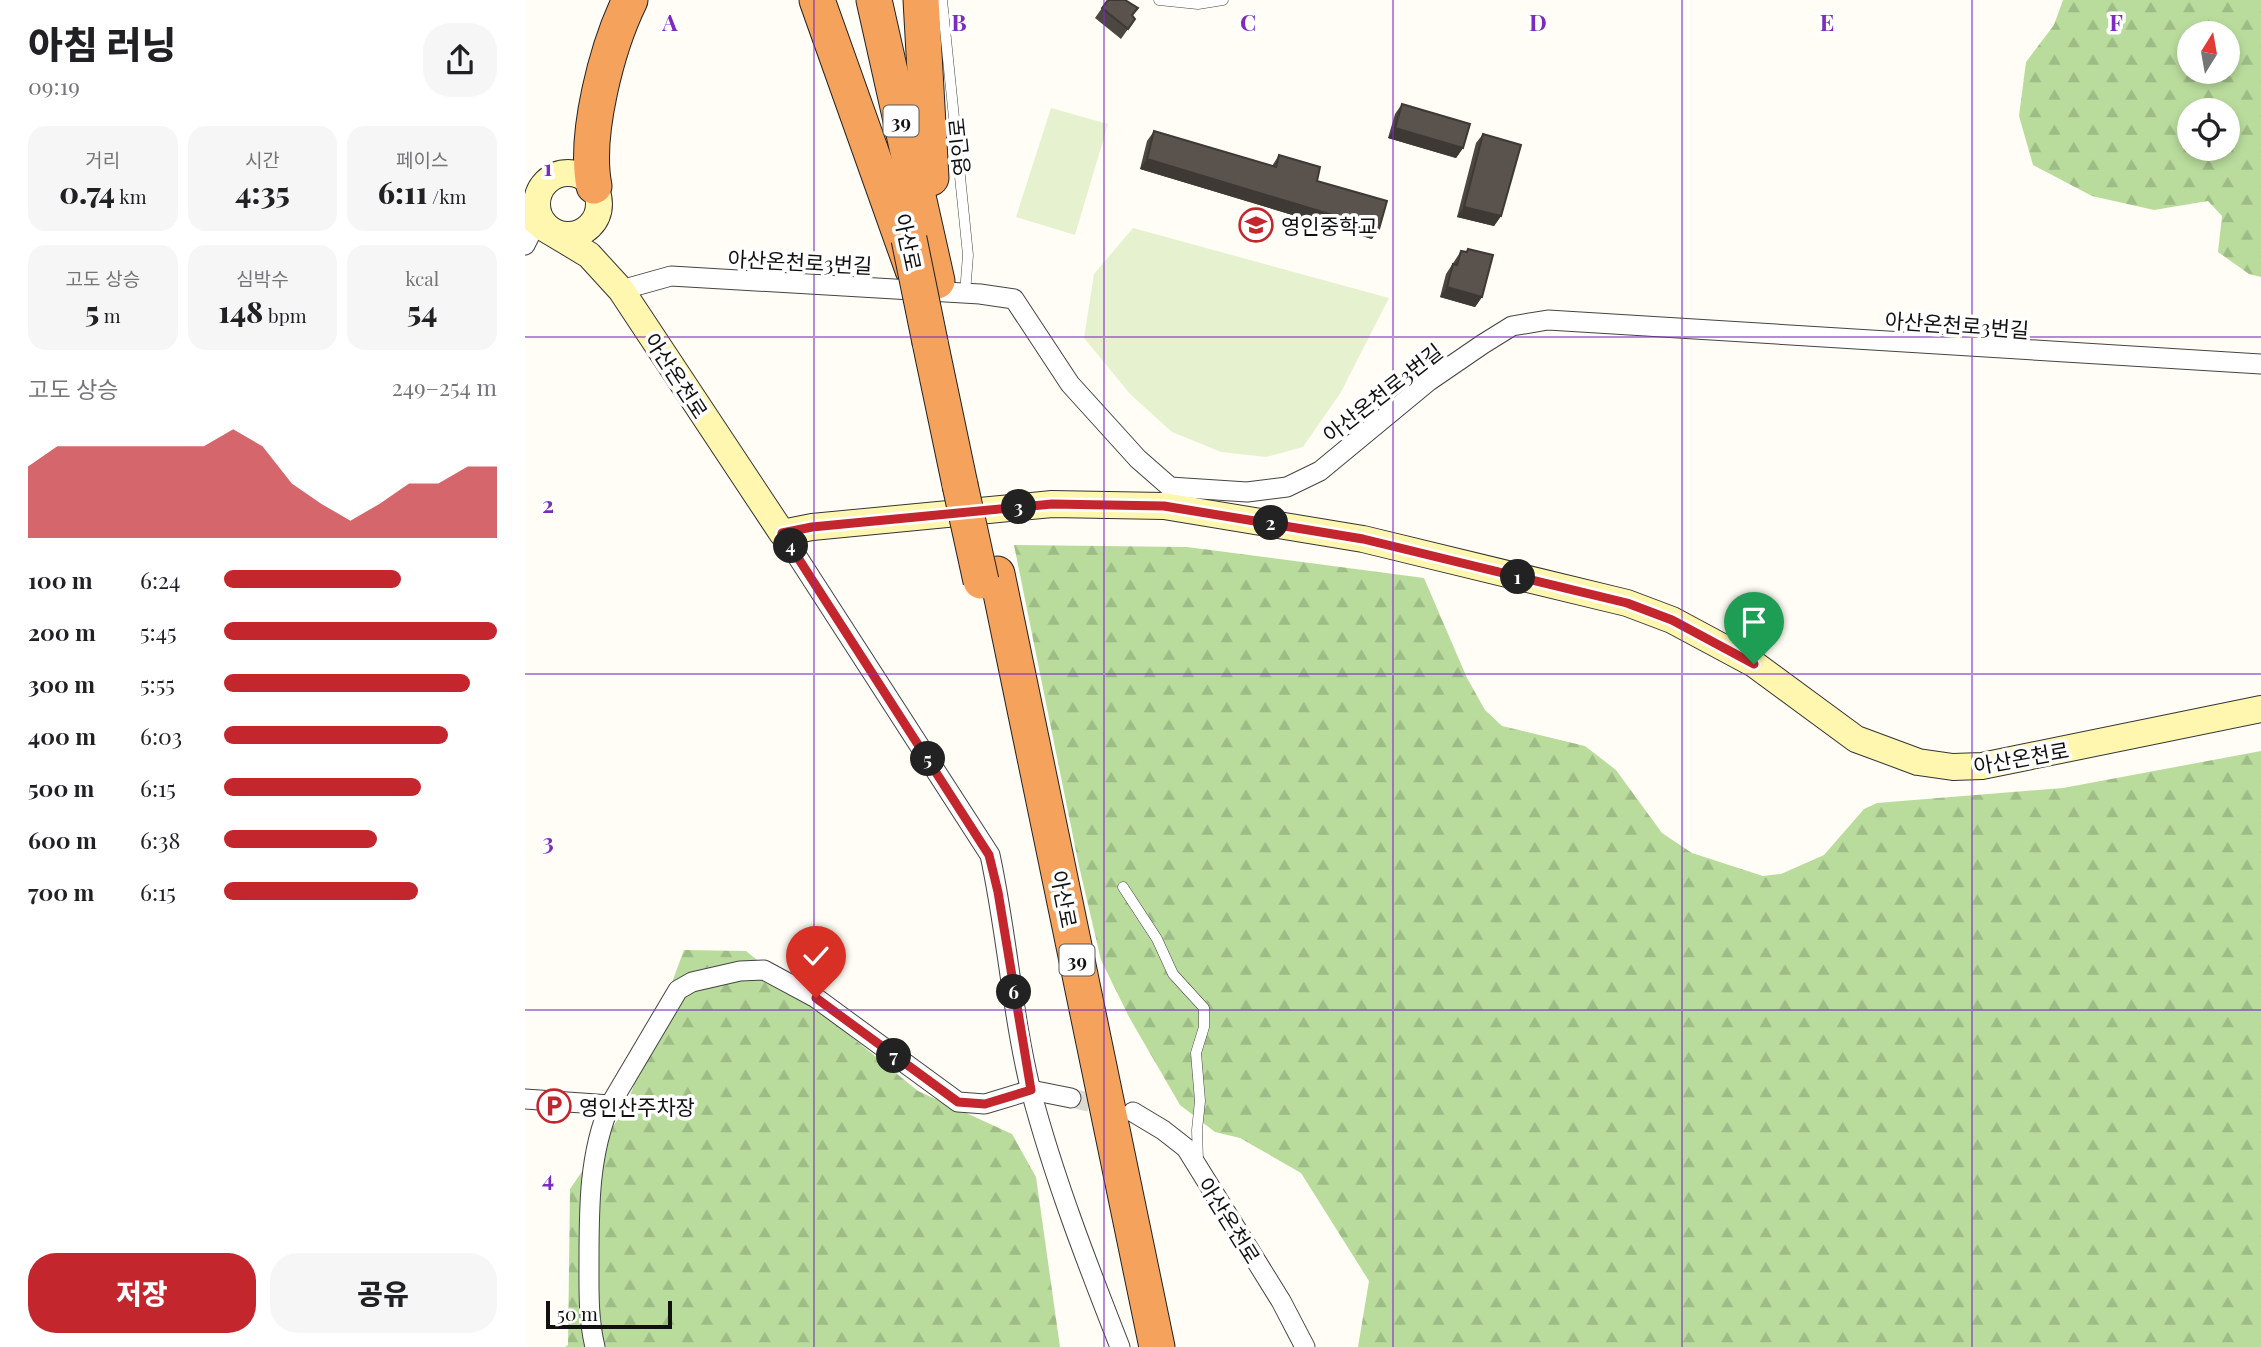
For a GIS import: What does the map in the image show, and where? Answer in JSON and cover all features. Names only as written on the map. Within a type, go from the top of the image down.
[{"type":"highway","points":[[554,200],[590,159],[616,29],[630,0]]},
{"type":"highway","points":[[817,0],[918,240]]},
{"type":"highway","name":"아산로","points":[[857,0],[918,240],[940,286],[939,343],[1157,1347]]},
{"type":"highway","name":"아산로","points":[[874,0],[918,240]]},
{"type":"highway","points":[[918,240],[921,0]]},
{"type":"highway","name":"아산로","points":[[989,578],[1135,1347]]},
{"type":"main road","name":"아산온천로","points":[[554,200],[589,255],[621,290],[782,533],[812,527],[1052,504],[1168,497],[1363,539],[1627,603],[1672,620],[1754,664],[1856,739],[1918,762],[1953,767],[1982,766],[2261,709]]},
{"type":"main road","points":[[554,200],[608,257],[621,290]]},
{"type":"street","points":[[526,244],[554,200]]},
{"type":"street","name":"아산온천로3번길","points":[[621,290],[671,276],[940,286],[1014,299],[1070,384],[1138,459],[1168,497],[1287,487],[1320,471],[1429,381],[1483,344],[1512,326],[1548,320],[2261,364]]},
{"type":"street","name":"아산온천로","points":[[782,533],[989,855],[998,892],[1031,1090],[1059,1185],[1121,1347]]},
{"type":"street","points":[[595,1347],[589,1306],[589,1210],[601,1125],[678,990],[692,982],[740,971],[764,970],[816,998],[958,1102],[985,1104],[1031,1090],[1071,1098]]},
{"type":"street","points":[[525,1099],[610,1105]]},
{"type":"street","name":"아산온천로","points":[[1133,1112],[1186,1148],[1281,1301],[1305,1347]]},
{"type":"lane","name":"영인로","points":[[940,286],[968,255],[942,0]]},
{"type":"lane","points":[[1159,0],[1198,4],[1223,0]]},
{"type":"lane","points":[[1123,887],[1157,939],[1173,974],[1204,1008],[1204,1027],[1196,1053],[1201,1101],[1197,1130],[1198,1168]]},
{"type":"green space","points":[[2063,0],[2261,0],[2261,277],[2249,274],[2218,252],[2222,216],[2208,201],[2154,210],[2092,196],[2033,165],[2019,116],[2026,62],[2054,25]]},
{"type":"green space","points":[[1051,108],[1108,124],[1075,235],[1016,217]]},
{"type":"green space","points":[[1133,228],[1389,298],[1341,392],[1303,447],[1266,457],[1221,452],[1172,432],[1131,395],[1084,338],[1094,274]]},
{"type":"green space","points":[[1014,545],[1187,547],[1424,578],[1467,678],[1485,710],[1502,726],[1585,746],[1616,770],[1662,833],[1692,853],[1763,876],[1781,874],[1824,855],[1864,809],[1877,803],[2063,788],[2261,751],[2261,1347],[1358,1347],[1369,1281],[1301,1173],[1240,1138],[1215,1132],[1180,1105],[1129,1017],[1101,960],[1079,866]]},
{"type":"green space","points":[[684,950],[746,951],[918,1091],[1012,1134],[1036,1177],[1060,1347],[565,1347],[568,1345],[570,1189],[625,1109]]},
{"type":"building","points":[[1108,0],[1125,0],[1138,8],[1132,15],[1135,19],[1128,29],[1102,8]]},
{"type":"building","points":[[1402,104],[1470,124],[1463,148],[1395,128]]},
{"type":"building","points":[[1154,131],[1276,167],[1279,155],[1320,167],[1317,181],[1387,201],[1379,229],[1147,159]]},
{"type":"building","points":[[1483,134],[1521,145],[1501,216],[1464,207]]},
{"type":"building","points":[[1468,249],[1493,255],[1482,297],[1447,287],[1453,264],[1457,265],[1461,251],[1467,252]]},
{"type":"tunnel","points":[[1071,1098],[1115,1108]]},
{"type":"place","name":"영인중학교","points":[[1256,225]]},
{"type":"place","name":"영인산주차장","points":[[554,1106]]},
{"type":"route","points":[[816,998],[958,1102],[985,1104],[1031,1090],[998,892],[989,855],[782,533],[812,527],[1052,504],[1164,506],[1363,539],[1627,603],[1672,620],[1754,664]]}]
